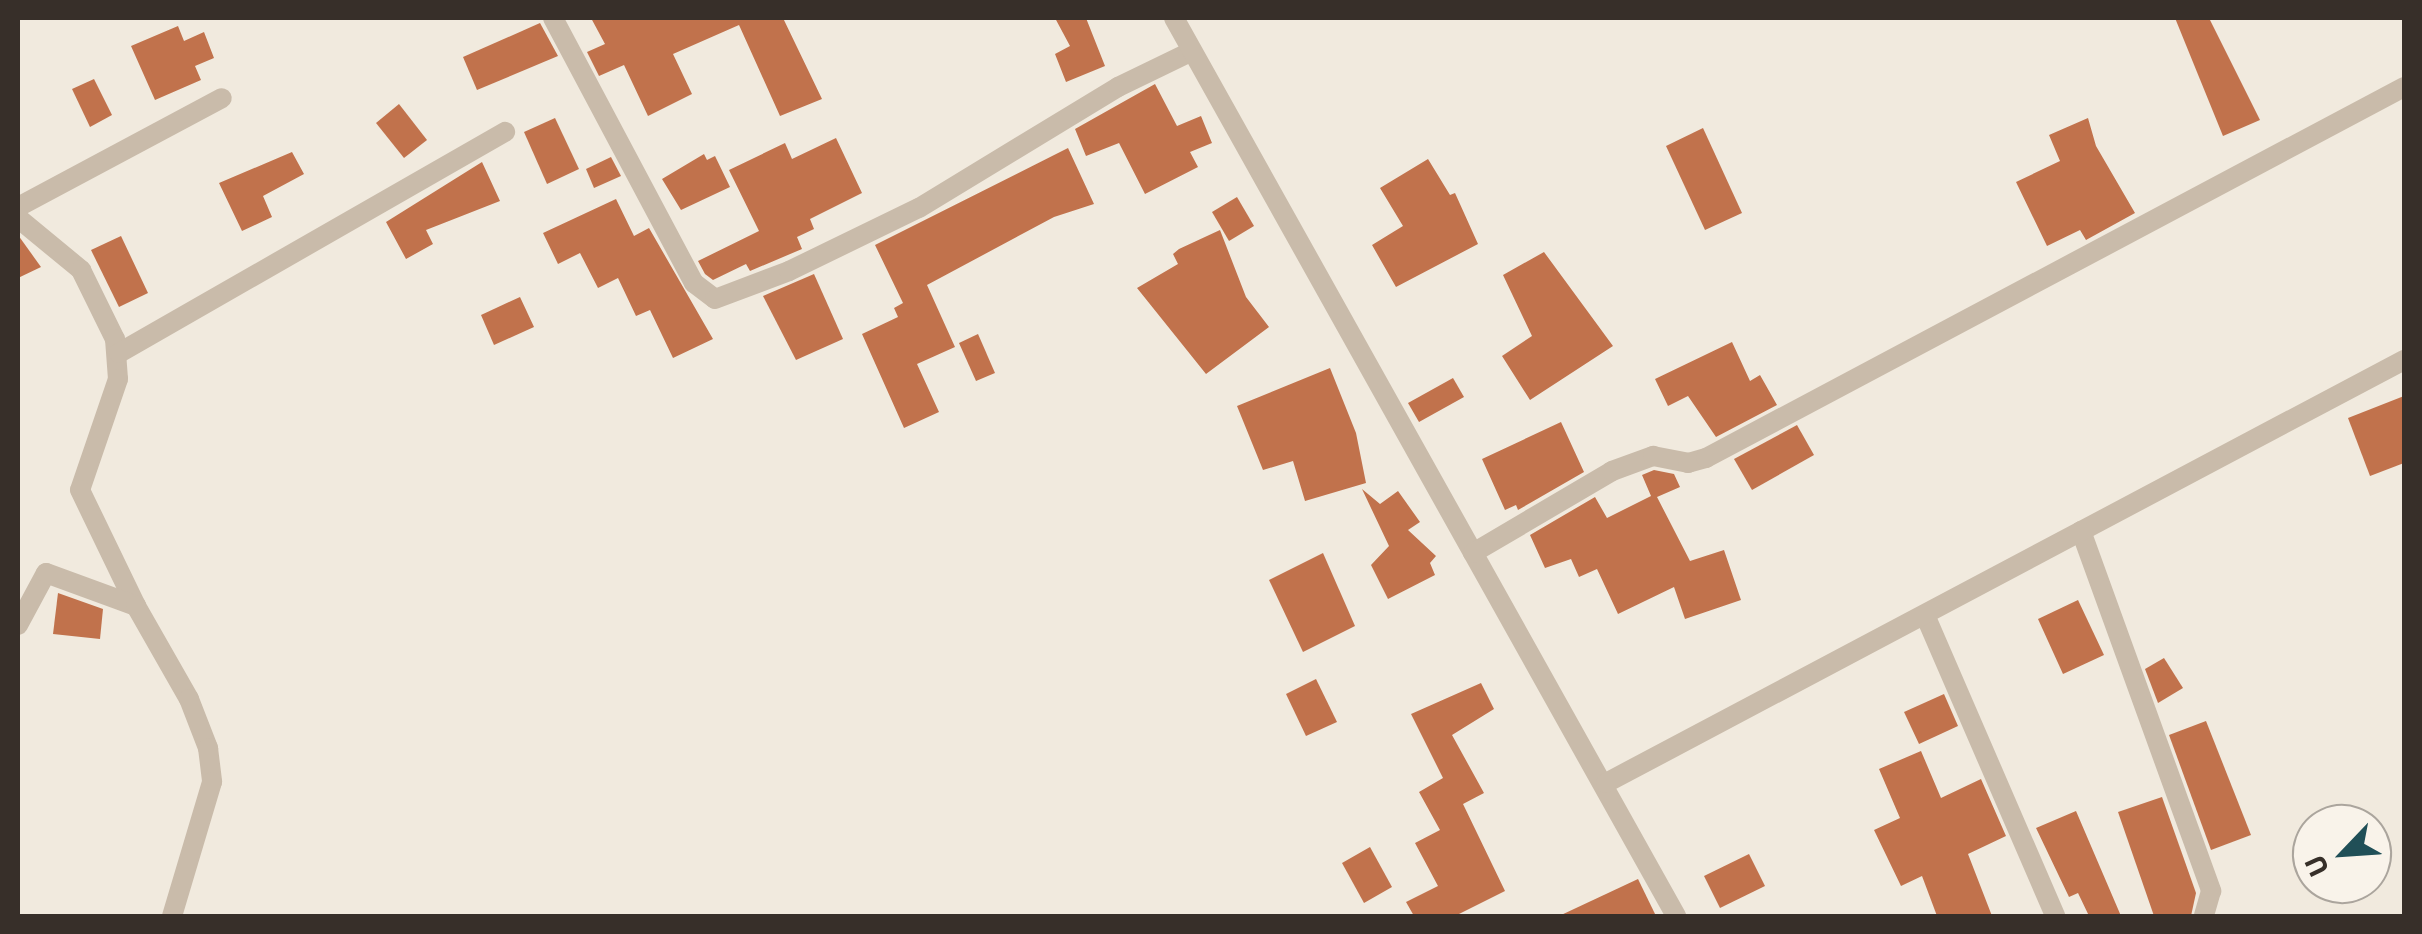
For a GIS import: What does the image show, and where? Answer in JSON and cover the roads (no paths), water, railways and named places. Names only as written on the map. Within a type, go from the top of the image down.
[{"type":"street","points":[[553,18],[694,283],[714,299],[789,271],[919,208],[1118,87],[1192,50]]},
{"type":"street","points":[[1174,18],[1581,752],[1606,783],[1676,916]]},
{"type":"street","points":[[1473,554],[1612,472],[1653,456],[1688,463],[1706,458],[2404,87]]},
{"type":"street","points":[[18,207],[222,98]]},
{"type":"street","points":[[119,352],[505,132]]},
{"type":"street","points":[[18,218],[81,270],[119,352],[118,380],[80,490],[136,606],[199,721],[210,762],[209,808],[172,916]]},
{"type":"street","points":[[1606,783],[2404,360]]},
{"type":"street","points":[[2082,530],[2211,891],[2204,916]]},
{"type":"street","points":[[18,625],[46,573],[136,606]]},
{"type":"street","points":[[1925,615],[2055,916]]}]
